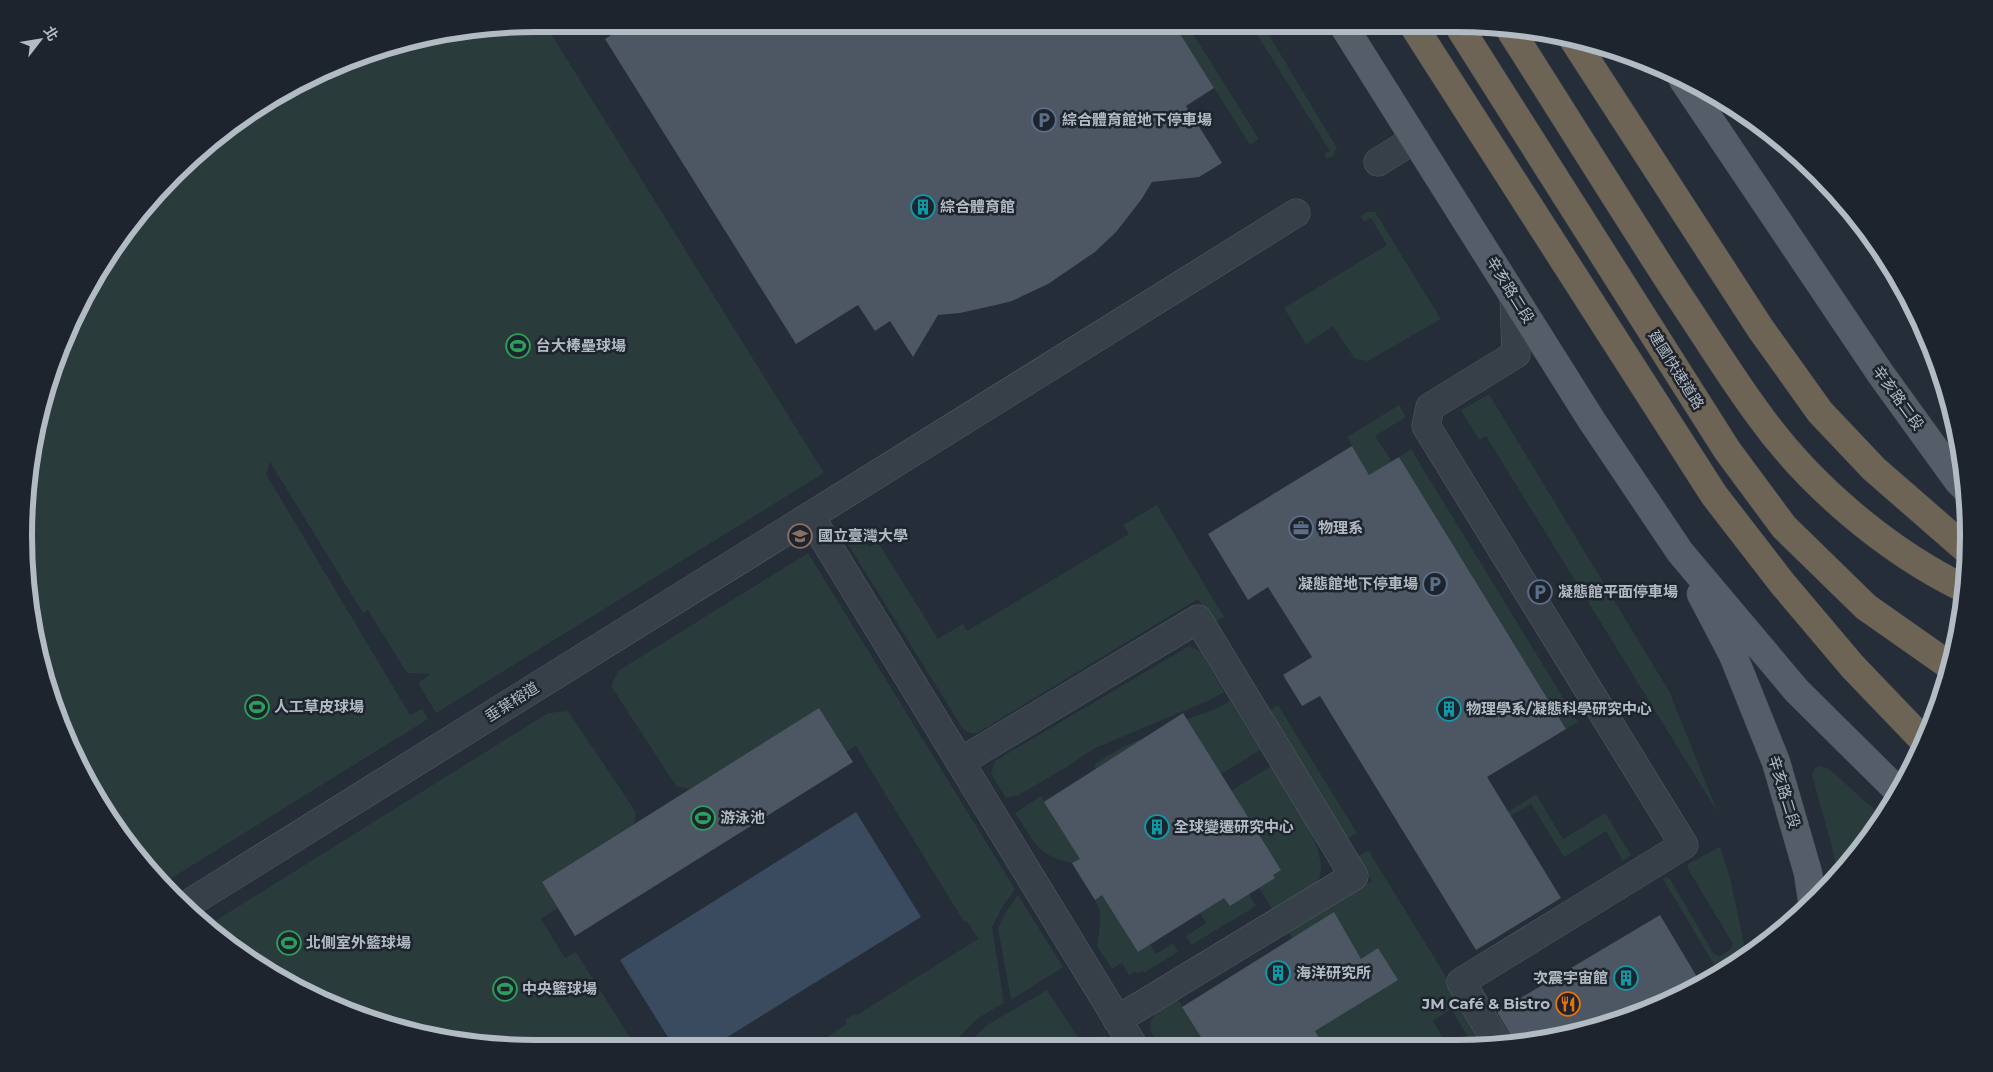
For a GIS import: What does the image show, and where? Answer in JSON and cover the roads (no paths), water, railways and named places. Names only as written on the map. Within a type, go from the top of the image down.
[{"type":"highway","points":[[1417,32],[1714,495],[1782,583],[1854,667],[1919,736]]},
{"type":"highway","name":"建國快速道路","points":[[1463,32],[1727,450],[1784,527],[1866,608],[1944,662]]},
{"type":"highway","points":[[1514,36],[1652,255],[1759,415],[1782,444],[1837,500],[1887,542],[1958,585]]},
{"type":"highway","points":[[1580,48],[1760,328],[1820,412],[1874,469],[1960,544]]},
{"type":"main road","name":"辛亥路二段","points":[[1347,32],[1592,421],[1680,552],[1797,690],[1894,786]]},
{"type":"main road","name":"辛亥路二段","points":[[1689,89],[1880,373],[1957,476]]},
{"type":"main road","name":"辛亥路二段","points":[[1680,552],[1733,655],[1776,762],[1808,873],[1811,894]]},
{"type":"street","points":[[1378,162],[1415,139]]},
{"type":"street","name":"垂葉榕道","points":[[191,902],[1296,213]]},
{"type":"street","points":[[1494,1038],[1461,982],[1684,845],[1426,426],[1430,407],[1516,354],[1514,297]]},
{"type":"street","points":[[810,516],[1131,1040]]},
{"type":"street","points":[[960,762],[1198,619],[1278,750],[1354,876],[1117,1020]]},
{"type":"water","points":[[856,812],[921,917],[723,1040],[670,1040],[620,960]]},
{"type":"place","name":"綜合體育館地下停車場","points":[[1044,120]]},
{"type":"place","name":"綜合體育館","points":[[923,207]]},
{"type":"place","name":"台大棒壘球場","points":[[518,346]]},
{"type":"place","name":"物理系","points":[[1301,528]]},
{"type":"place","name":"國立臺灣大學","points":[[800,536]]},
{"type":"place","name":"凝態館地下停車場","points":[[1435,584]]},
{"type":"place","name":"凝態館平面停車場","points":[[1540,592]]},
{"type":"place","name":"人工草皮球場","points":[[257,707]]},
{"type":"place","name":"物理學系/凝態科學研究中心","points":[[1449,709]]},
{"type":"place","name":"游泳池","points":[[703,818]]},
{"type":"place","name":"全球變遷研究中心","points":[[1157,827]]},
{"type":"place","name":"北側室外籃球場","points":[[289,943]]},
{"type":"place","name":"海洋研究所","points":[[1278,973]]},
{"type":"place","name":"次震宇宙館","points":[[1626,978]]},
{"type":"place","name":"中央籃球場","points":[[505,989]]},
{"type":"place","name":"JM Café & Bistro","points":[[1568,1004]]}]
